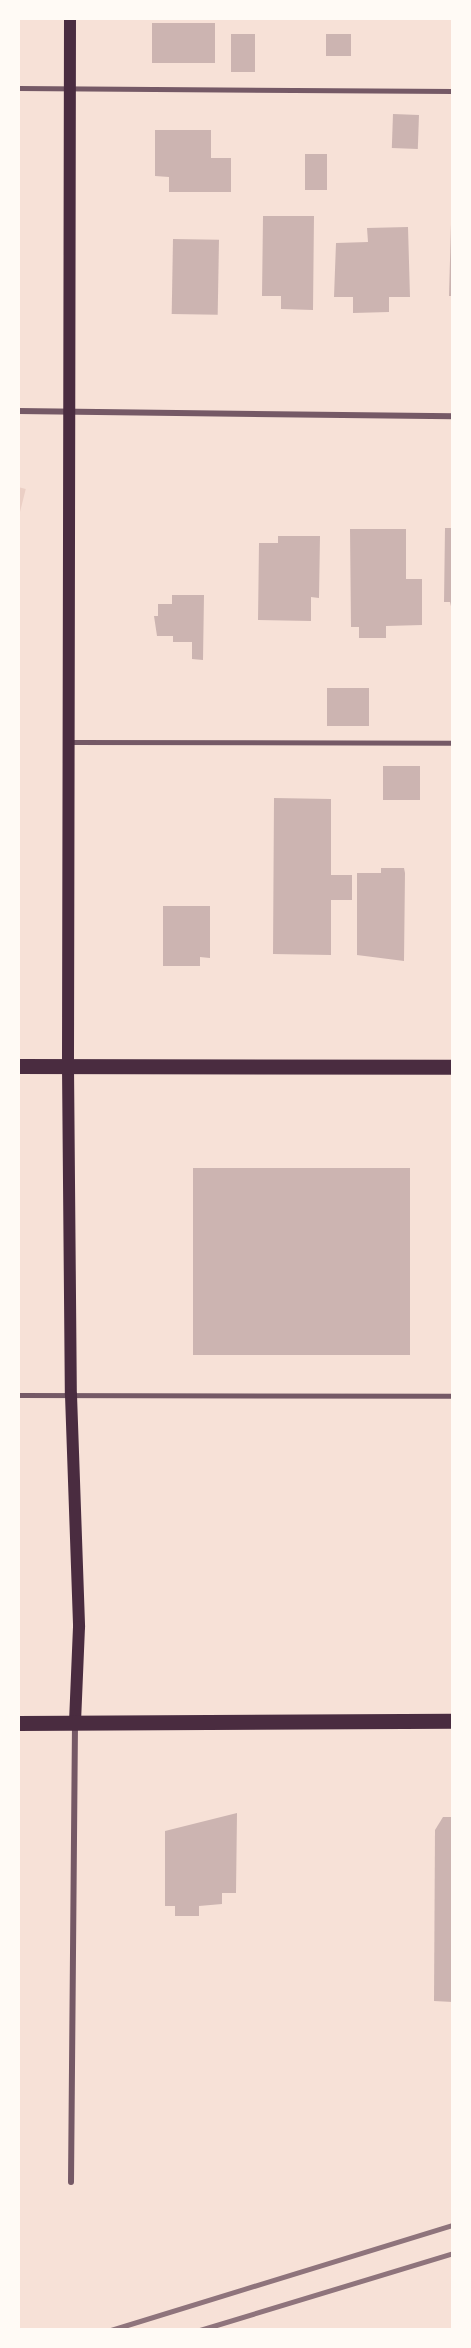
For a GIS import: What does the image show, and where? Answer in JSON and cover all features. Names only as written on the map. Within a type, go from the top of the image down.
[{"type":"main road","points":[[70,18],[68,1067],[71,1395],[79,1627],[75,1723]]},
{"type":"main road","points":[[18,1066],[453,1067]]},
{"type":"main road","points":[[18,1723],[453,1721]]},
{"type":"street","points":[[18,411],[70,414],[453,416]]},
{"type":"street","points":[[71,2182],[75,1723]]},
{"type":"lane","points":[[18,88],[453,91]]},
{"type":"lane","points":[[69,742],[453,743]]},
{"type":"lane","points":[[18,1395],[453,1396]]},
{"type":"shaded area","points":[[18,487],[26,489],[18,520]]},
{"type":"building","points":[[152,23],[215,23],[215,63],[152,63]]},
{"type":"building","points":[[231,34],[255,34],[255,72],[231,72]]},
{"type":"building","points":[[326,34],[351,34],[351,56],[326,56]]},
{"type":"building","points":[[393,114],[419,115],[418,149],[392,148]]},
{"type":"building","points":[[155,130],[211,130],[211,158],[231,158],[231,192],[169,192],[169,177],[155,176]]},
{"type":"building","points":[[305,154],[327,154],[327,190],[305,190]]},
{"type":"building","points":[[263,216],[314,216],[313,310],[281,309],[281,296],[262,296]]},
{"type":"building","points":[[451,224],[453,224],[453,296],[449,296]]},
{"type":"building","points":[[408,227],[410,297],[389,297],[389,312],[353,313],[353,297],[334,297],[336,243],[368,242],[367,228]]},
{"type":"building","points":[[173,239],[219,240],[218,315],[172,314]]},
{"type":"building","points":[[445,528],[453,528],[453,615],[450,602],[444,602]]},
{"type":"building","points":[[350,529],[406,529],[406,579],[422,579],[422,625],[386,626],[386,638],[359,638],[359,627],[351,627]]},
{"type":"building","points":[[278,536],[320,536],[319,598],[311,597],[311,621],[258,620],[259,543],[278,543]]},
{"type":"building","points":[[172,595],[204,595],[203,660],[192,659],[192,642],[173,642],[173,636],[157,636],[154,616],[158,616],[158,604],[172,604]]},
{"type":"building","points":[[327,688],[369,688],[369,726],[327,726]]},
{"type":"building","points":[[383,766],[420,766],[420,800],[383,800]]},
{"type":"building","points":[[274,798],[331,799],[331,875],[352,875],[352,900],[331,900],[331,955],[273,954]]},
{"type":"building","points":[[381,868],[404,868],[404,961],[357,955],[357,873],[381,873]]},
{"type":"building","points":[[163,906],[210,906],[210,958],[200,957],[200,966],[163,966]]},
{"type":"building","points":[[193,1168],[410,1168],[410,1355],[193,1355]]},
{"type":"building","points":[[237,1813],[236,1893],[222,1893],[222,1904],[199,1906],[199,1916],[175,1916],[175,1906],[165,1906],[165,1831]]},
{"type":"building","points":[[443,1817],[453,1817],[453,2002],[434,2001],[435,1830]]},
{"type":"railway","points":[[111,2330],[453,2225]]},
{"type":"railway","points":[[200,2330],[453,2253]]}]
